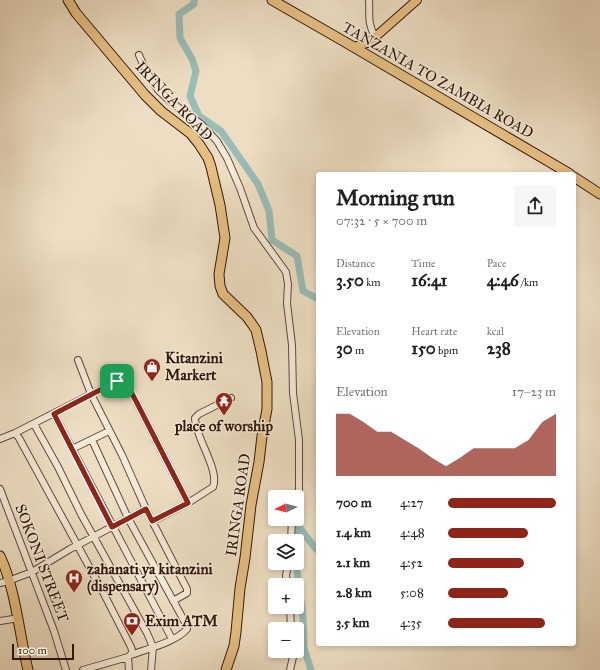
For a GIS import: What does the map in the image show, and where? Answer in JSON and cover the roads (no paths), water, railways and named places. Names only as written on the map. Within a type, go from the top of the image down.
[{"type":"highway","name":"TANZANIA TO ZAMBIA ROAD","points":[[272,0],[567,172]]},
{"type":"highway","name":"IRINGA ROAD","points":[[69,3],[145,95],[161,111],[191,134],[200,144],[208,158],[220,205],[225,238],[219,274],[220,286],[223,294],[247,317],[256,330],[261,351],[267,382],[267,409],[251,505],[234,646],[226,670]]},
{"type":"highway","points":[[576,178],[600,194]]},
{"type":"highway","points":[[0,556],[4,566],[4,582],[23,670]]},
{"type":"highway","points":[[0,568],[28,670]]},
{"type":"main road","points":[[354,47],[368,43],[417,0]]},
{"type":"street","points":[[369,0],[369,20],[371,29],[375,36]]},
{"type":"street","points":[[139,55],[145,69],[158,90],[171,102],[202,125],[217,141],[227,158],[240,188],[254,228],[286,272],[288,284],[287,303],[292,345],[293,393],[299,440],[299,490]]},
{"type":"street","points":[[78,360],[91,394],[186,589],[187,592],[185,595],[173,601]]},
{"type":"street","points":[[0,439],[34,424],[117,381],[122,380],[137,403],[188,503]]},
{"type":"street","points":[[152,521],[188,503],[213,487],[215,481],[197,429],[195,418],[199,414],[231,398]]},
{"type":"street","points":[[54,414],[172,639]]},
{"type":"street","points":[[34,424],[58,467],[81,514],[147,632],[153,647],[151,670]]},
{"type":"street","points":[[72,449],[109,431]]},
{"type":"street","points":[[14,433],[30,457],[128,640],[132,651],[129,670]]},
{"type":"street","points":[[83,670],[130,656],[153,647],[182,634],[187,629],[187,626],[128,518],[92,440]]},
{"type":"street","name":"SOKONI STREET","points":[[0,489],[54,631],[66,670]]},
{"type":"street","points":[[4,582],[32,572],[146,509]]},
{"type":"street","points":[[0,621],[13,619]]},
{"type":"street","points":[[290,670],[293,658]]},
{"type":"waterway","points":[[194,0],[194,4],[179,14],[180,38],[192,59],[196,71],[190,96],[199,116],[221,131],[258,184],[269,211],[272,240],[297,256],[303,291],[316,298]]},
{"type":"waterway","points":[[311,670],[304,648],[303,617],[297,570],[299,527],[316,549]]},
{"type":"place","name":"Kitanzini Markert","points":[[152,382]]},
{"type":"place","name":"place of worship","points":[[224,416]]},
{"type":"place","name":"zahanati ya kitanzini (dispensary)","points":[[74,593]]},
{"type":"place","name":"Exim ATM","points":[[132,636]]}]
